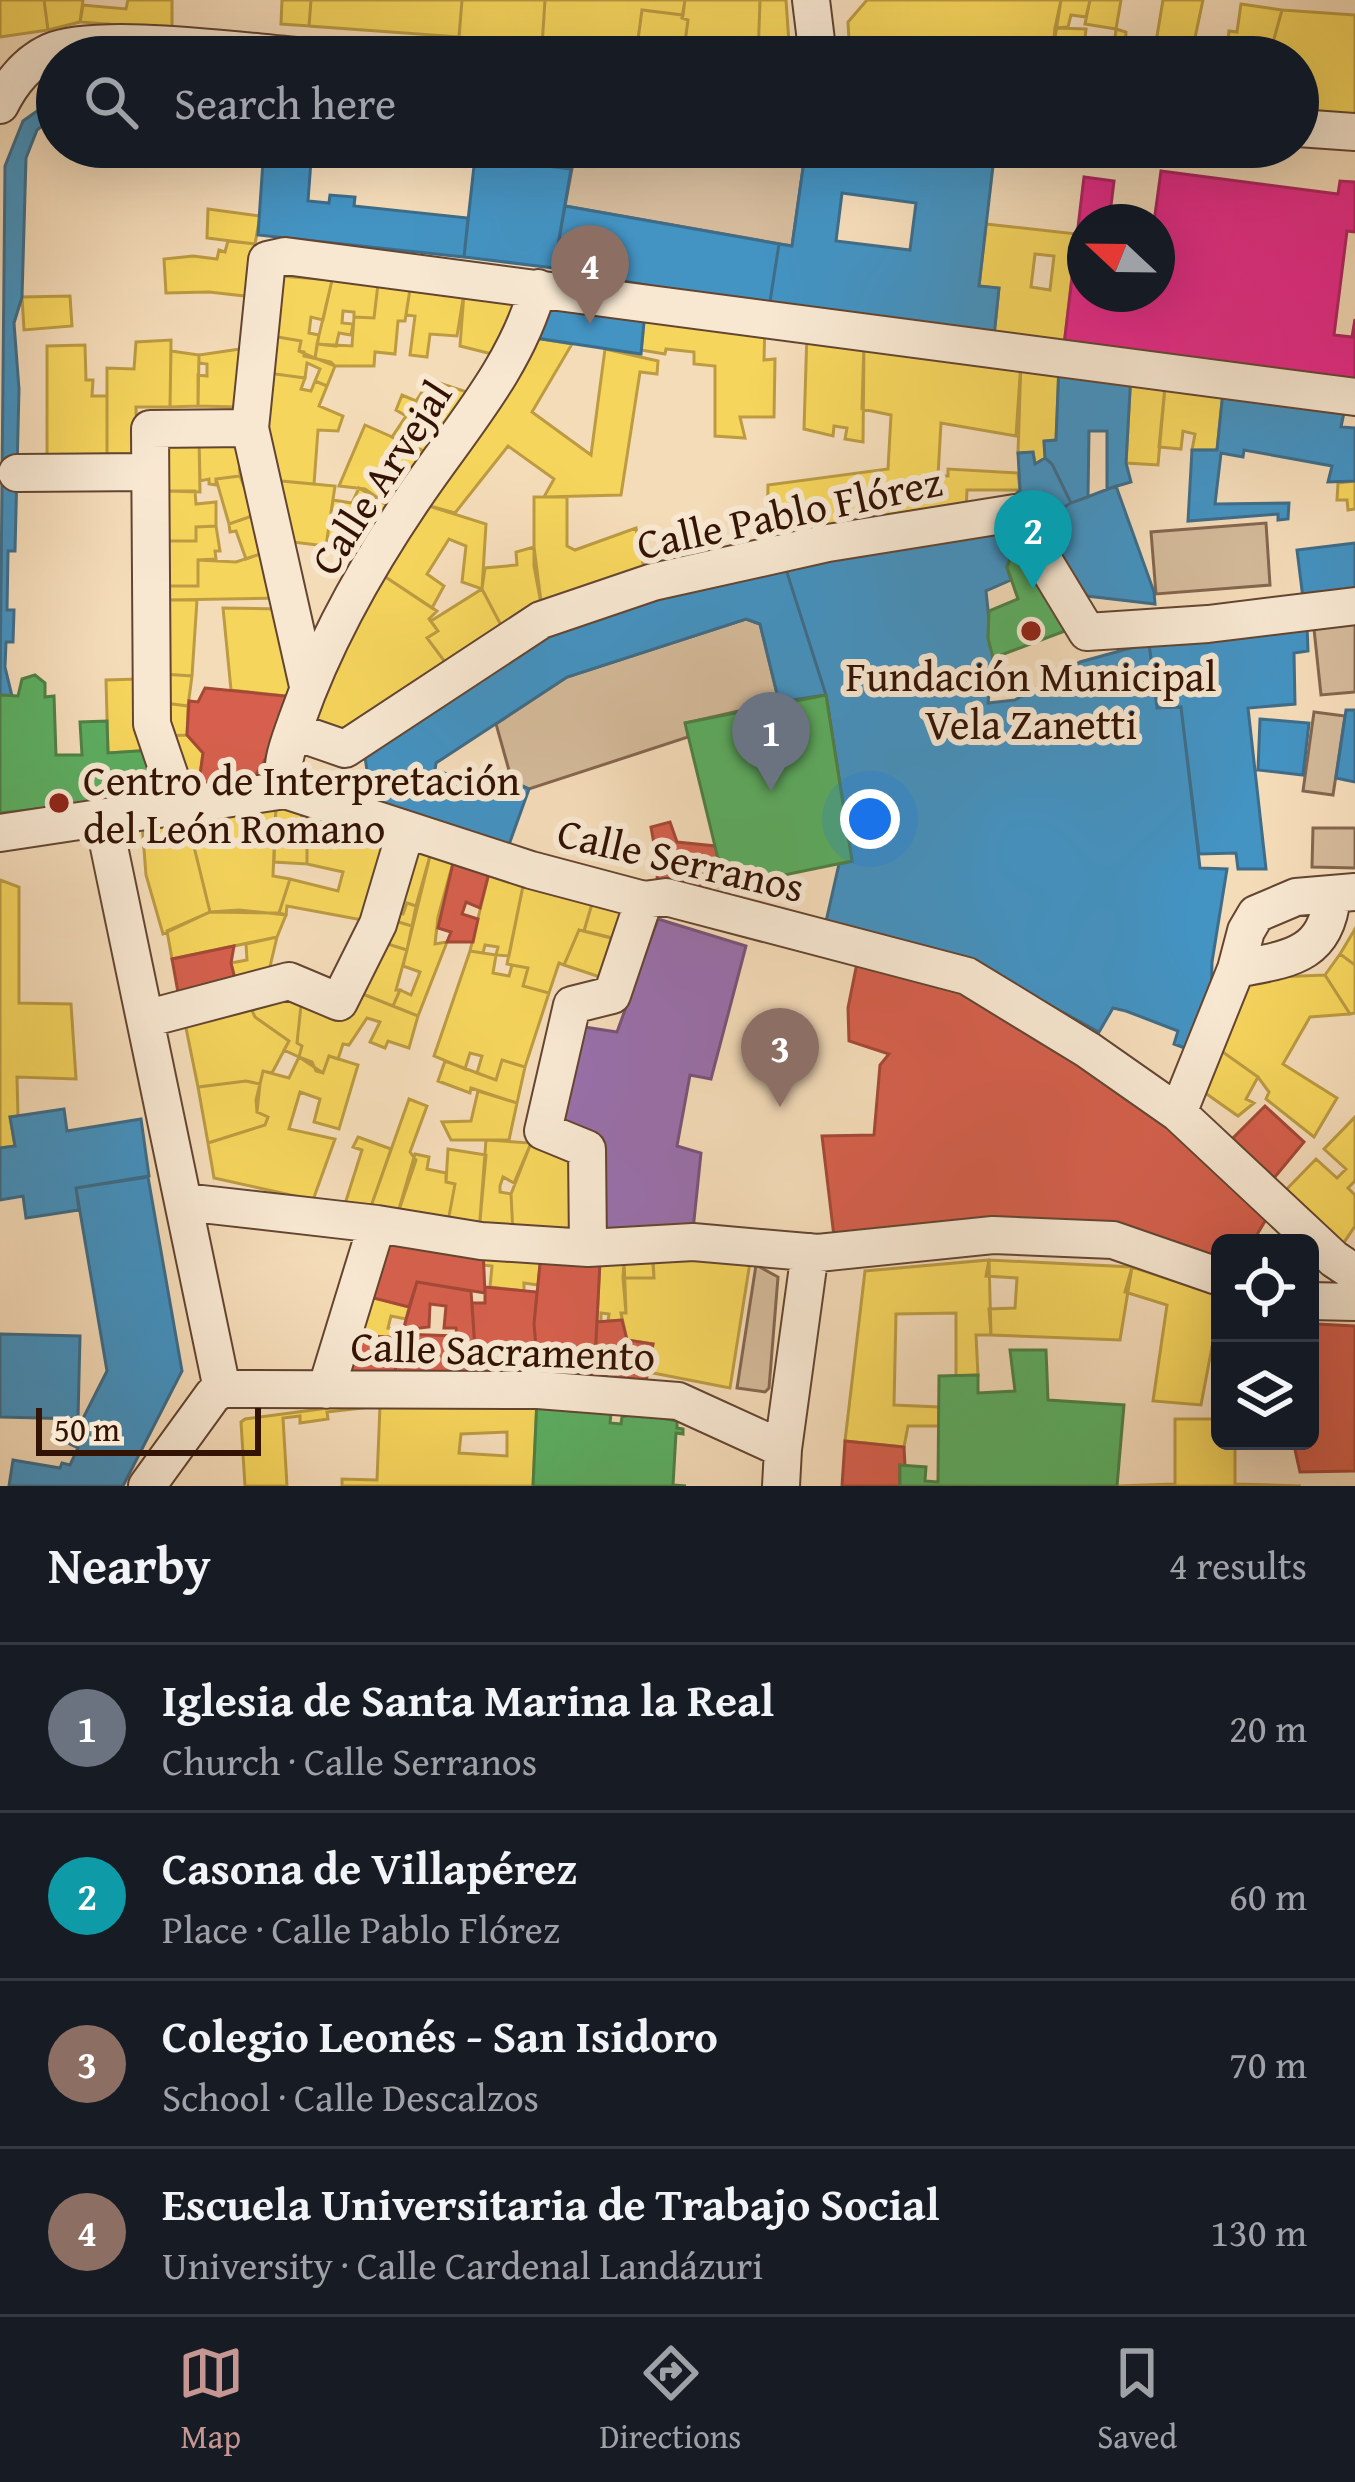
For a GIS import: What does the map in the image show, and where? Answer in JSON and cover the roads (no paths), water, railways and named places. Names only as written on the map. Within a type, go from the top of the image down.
[{"type":"street","points":[[811,0],[815,36]]},
{"type":"street","points":[[0,105],[11,65]]},
{"type":"street","points":[[1319,129],[1355,132]]},
{"type":"street","points":[[285,790],[280,765],[300,711],[250,428],[267,260],[285,256],[1355,397]]},
{"type":"street","name":"Calle Arvejal","points":[[300,711],[370,567],[496,382],[527,327],[538,288]]},
{"type":"street","points":[[180,806],[152,724],[150,429],[250,428]]},
{"type":"street","points":[[17,472],[150,472]]},
{"type":"street","name":"Calle Pablo Flórez","points":[[300,711],[345,749],[541,620],[653,582],[828,543],[1015,513],[1087,632],[1208,624],[1355,606]]},
{"type":"street","name":"Calle Serranos","points":[[0,833],[285,790],[530,870],[644,900],[666,897],[967,976],[1178,1112],[1355,1274]]},
{"type":"street","points":[[103,818],[218,1392],[147,1486]]},
{"type":"street","points":[[47,826],[111,856]]},
{"type":"street","points":[[145,1019],[289,981],[339,1002],[378,923],[406,830]]},
{"type":"street","points":[[1236,969],[1293,958],[1318,939],[1343,894]]},
{"type":"street","points":[[1178,1112],[1256,914],[1296,897],[1343,894]]},
{"type":"street","points":[[588,1248],[587,1149],[543,1131],[572,1005],[612,995],[644,900]]},
{"type":"street","points":[[181,1190],[481,1241],[588,1248],[694,1242],[810,1252],[993,1235],[1113,1240],[1211,1274]]},
{"type":"street","points":[[326,1390],[377,1224]]},
{"type":"street","points":[[781,1486],[810,1252]]},
{"type":"street","points":[[1319,1301],[1355,1303]]},
{"type":"street","name":"Calle Sacramento","points":[[218,1392],[538,1390],[678,1401],[783,1449]]},
{"type":"place","name":"Escuela Universitaria de Trabajo Social","points":[[590,324]]},
{"type":"place","name":"Casona de Villapérez","points":[[1033,589]]},
{"type":"place","name":"Fundación Municipal Vela Zanetti","points":[[1031,631]]},
{"type":"place","name":"Iglesia de Santa Marina la Real","points":[[771,791]]},
{"type":"place","name":"Centro de Interpretación del León Romano","points":[[59,803]]},
{"type":"place","name":"Colegio Leonés - San Isidoro","points":[[780,1107]]}]
